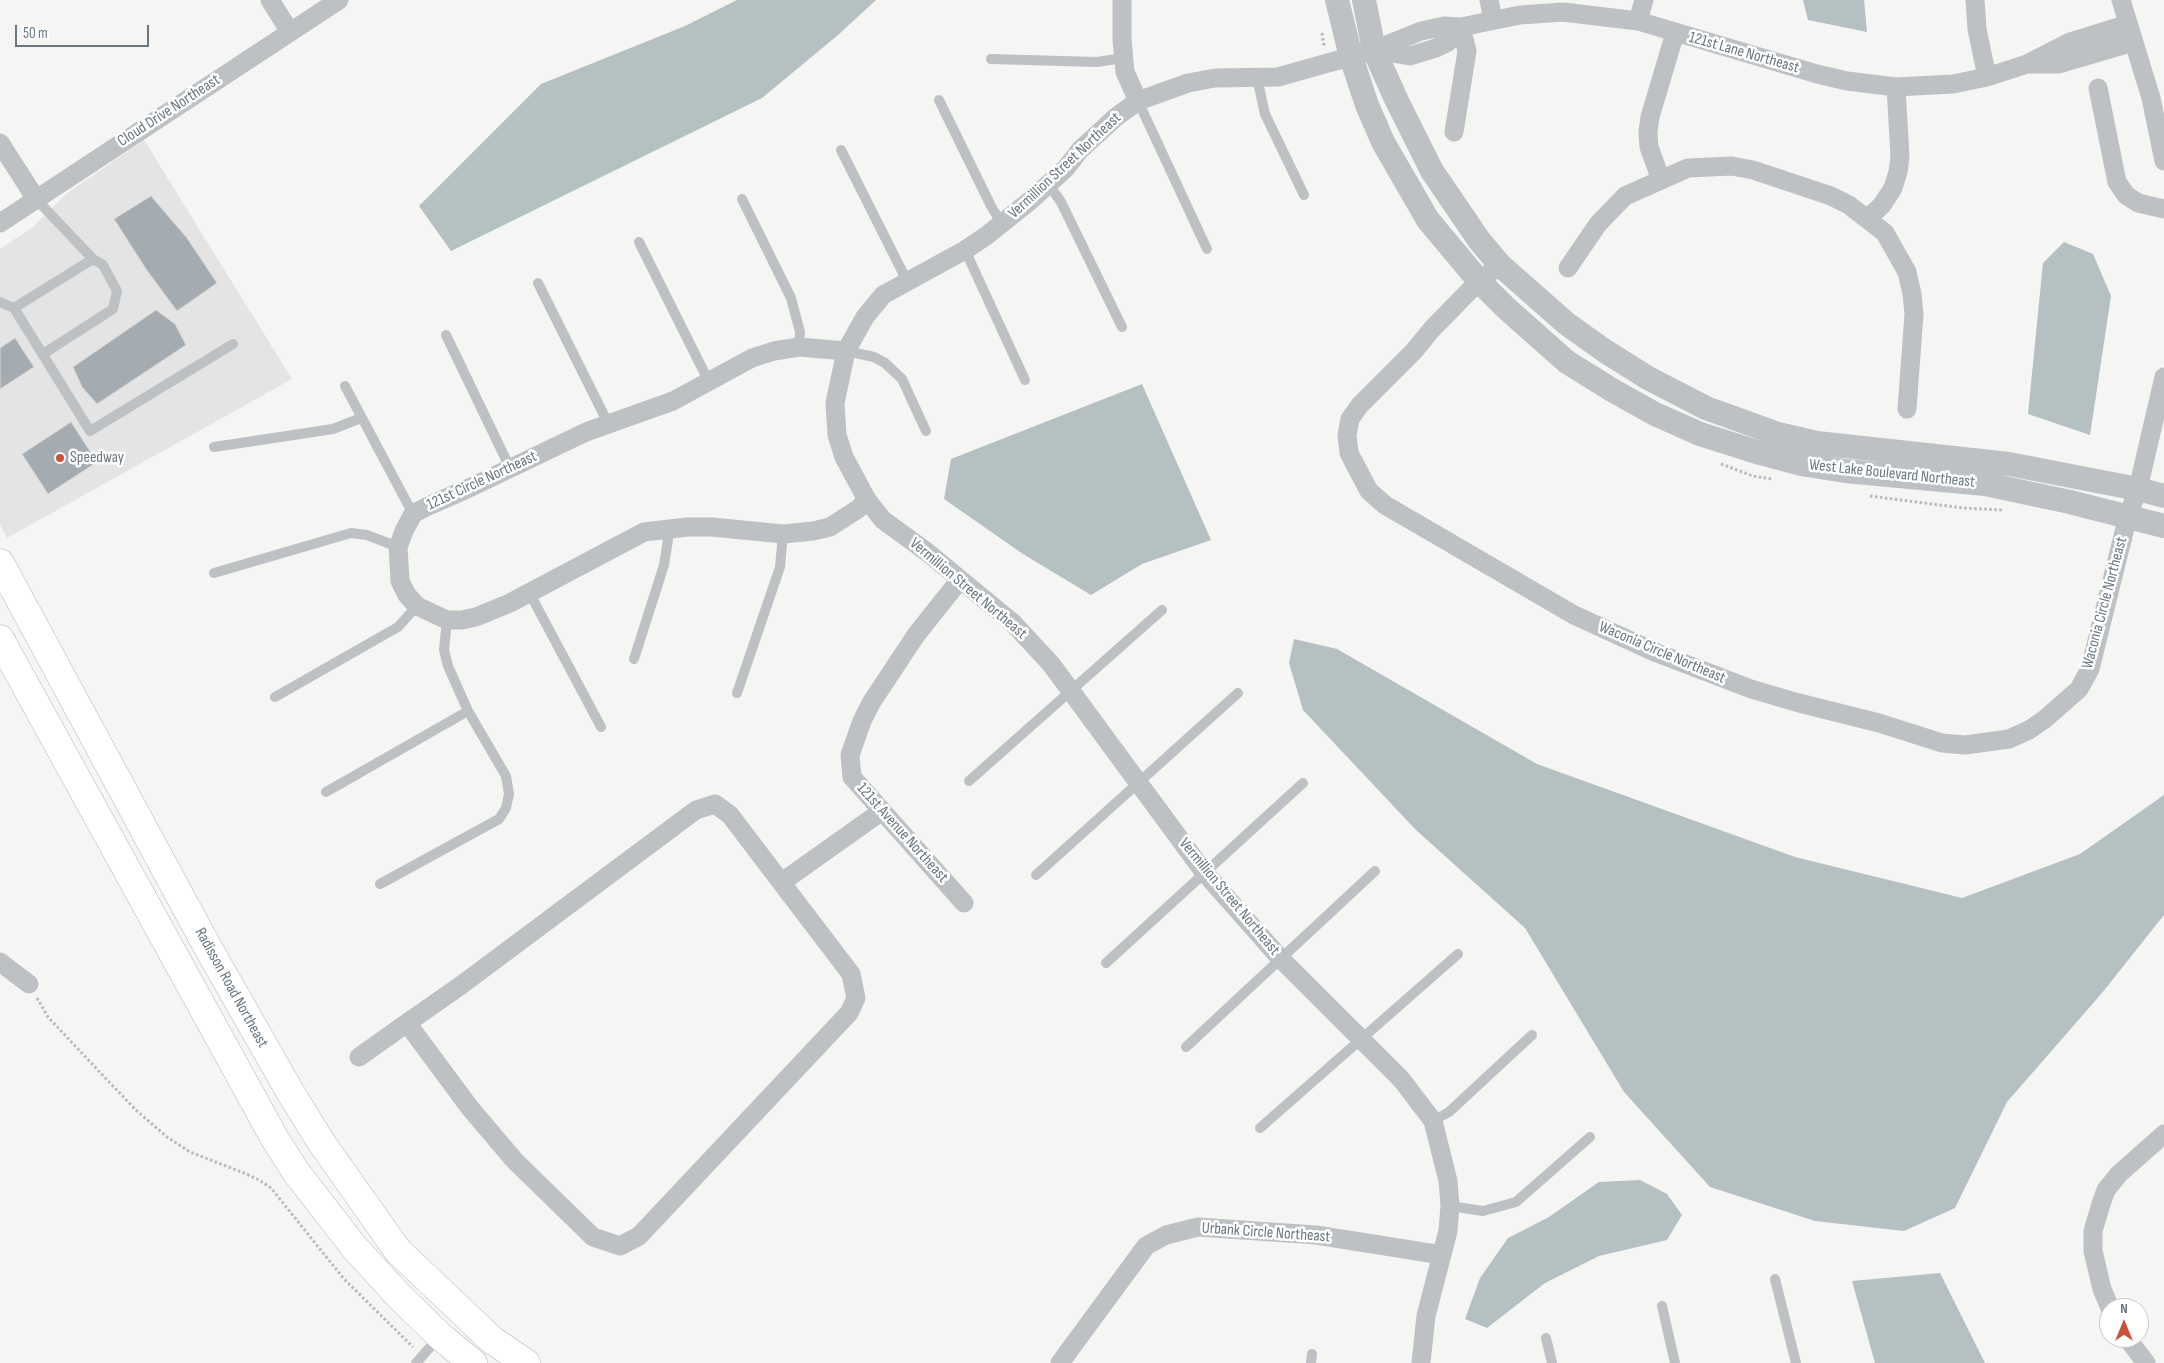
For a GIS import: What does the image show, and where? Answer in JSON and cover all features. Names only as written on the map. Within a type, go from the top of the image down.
[{"type":"main road","name":"Radisson Road Northeast","points":[[0,563],[207,946],[320,1142],[398,1251],[492,1340],[526,1363]]},
{"type":"main road","points":[[0,639],[275,1139],[296,1172],[354,1247],[396,1294],[426,1351],[473,1363]]},
{"type":"street","points":[[270,0],[290,32]]},
{"type":"street","name":"Cloud Drive Northeast","points":[[0,223],[339,0]]},
{"type":"street","points":[[1122,0],[1122,40],[1125,72],[1138,101]]},
{"type":"street","name":"West Lake Boulevard Northeast","points":[[1338,0],[1351,56],[1367,105],[1383,142],[1428,220],[1479,281],[1506,308],[1567,362],[1647,409],[1700,434],[1760,453],[1801,464],[1845,471],[1985,484],[2128,516],[2164,526]]},
{"type":"street","name":"West Lake Boulevard Northeast","points":[[1364,0],[1374,50],[1432,171],[1479,240],[1500,265],[1567,324],[1605,351],[1673,392],[1706,408],[1778,434],[1818,443],[2009,464],[2138,489],[2164,496]]},
{"type":"street","points":[[1489,0],[1493,19]]},
{"type":"street","points":[[1638,22],[1644,0]]},
{"type":"street","points":[[1975,0],[1977,29],[1987,77]]},
{"type":"street","points":[[2122,0],[2151,98],[2164,161]]},
{"type":"street","name":"121st Lane Northeast","points":[[1461,27],[1493,19],[1563,12],[1638,22],[1817,74],[1865,84],[1896,87],[1953,84],[1987,77],[2027,64],[2070,42],[2128,24]]},
{"type":"street","points":[[1374,50],[1410,56],[1448,42],[1461,27]]},
{"type":"street","points":[[1454,132],[1467,51],[1461,27]]},
{"type":"street","points":[[1661,180],[1649,147],[1648,132],[1650,117],[1675,33]]},
{"type":"street","name":"121st Lane Northeast","points":[[2027,64],[2059,64],[2134,42]]},
{"type":"street","name":"Vermillion Street Northeast","points":[[1374,50],[1297,72],[1257,78],[1215,78],[1179,86],[1138,101],[1116,117],[1080,150],[1049,184],[1002,224],[965,250],[884,295],[865,317],[846,351],[835,403],[837,435],[844,457],[867,500],[884,520],[927,552],[959,581],[1012,622],[1051,664],[1102,730],[1204,872],[1280,958],[1401,1079],[1433,1121],[1448,1181],[1450,1206],[1448,1232],[1426,1316],[1421,1363]]},
{"type":"street","points":[[1867,219],[1893,188],[1898,172],[1900,157],[1896,87]]},
{"type":"street","points":[[2098,88],[2117,182],[2126,195],[2138,203],[2164,209]]},
{"type":"street","points":[[0,143],[36,199]]},
{"type":"street","points":[[1568,268],[1598,224],[1625,196],[1688,168],[1732,166],[1753,170],[1830,196],[1849,205],[1885,233],[1907,272],[1914,314],[1907,409]]},
{"type":"street","name":"Waconia Circle Northeast","points":[[1500,265],[1479,281],[1432,329],[1414,351],[1360,405],[1350,419],[1347,435],[1349,453],[1368,491],[1385,505],[1574,615],[1700,671],[1791,701],[1879,723],[1942,743],[1965,744],[2009,739],[2029,730],[2061,707],[2079,689],[2090,669],[2128,516],[2138,489],[2164,377]]},
{"type":"street","name":"121st Circle Northeast","points":[[416,606],[400,581],[398,547],[413,514],[608,423],[673,401],[752,358],[774,351],[799,347],[846,351]]},
{"type":"street","points":[[416,606],[447,620],[462,620],[476,617],[529,592],[644,532],[712,527],[783,534],[830,527],[858,509],[867,500]]},
{"type":"street","name":"121st Avenue Northeast","points":[[959,581],[916,635],[871,703],[862,721],[850,755],[852,777],[964,904]]},
{"type":"street","points":[[359,1057],[460,986],[696,810],[715,804],[730,815],[851,974],[856,998],[849,1013],[639,1236],[620,1246],[593,1237],[515,1161],[470,1108],[408,1023]]},
{"type":"street","points":[[782,882],[882,811]]},
{"type":"street","points":[[0,962],[28,984]]},
{"type":"street","points":[[2106,1298],[2093,1251],[2093,1232],[2101,1204],[2106,1190],[2119,1174],[2164,1134]]},
{"type":"street","name":"Urbank Circle Northeast","points":[[1060,1363],[1146,1246],[1166,1235],[1198,1227],[1316,1235],[1442,1255]]},
{"type":"street","points":[[2135,1348],[2146,1363]]},
{"type":"lane","points":[[991,59],[1097,62],[1123,58]]},
{"type":"lane","points":[[1257,78],[1265,114],[1304,195]]},
{"type":"lane","points":[[938,100],[991,206],[1002,224]]},
{"type":"lane","points":[[1138,101],[1207,249]]},
{"type":"lane","points":[[841,150],[907,281]]},
{"type":"lane","points":[[1049,184],[1061,202],[1122,326]]},
{"type":"lane","points":[[36,199],[93,259],[103,265],[117,291],[113,309],[43,354]]},
{"type":"lane","points":[[742,199],[791,298],[800,332],[799,347]]},
{"type":"lane","points":[[639,242],[709,382]]},
{"type":"lane","points":[[965,250],[1025,380]]},
{"type":"lane","points":[[14,308],[93,259]]},
{"type":"lane","points":[[538,284],[608,423]]},
{"type":"lane","points":[[0,302],[14,308],[90,431],[233,344]]},
{"type":"lane","points":[[446,336],[510,468]]},
{"type":"lane","points":[[846,351],[874,357],[884,362],[902,378],[926,431]]},
{"type":"lane","points":[[345,386],[413,514]]},
{"type":"lane","points":[[214,447],[333,429],[362,418]]},
{"type":"lane","points":[[634,659],[664,565],[668,540],[667,529]]},
{"type":"lane","points":[[214,573],[351,533],[367,535],[398,547]]},
{"type":"lane","points":[[737,693],[780,567],[783,534]]},
{"type":"lane","points":[[529,592],[601,727]]},
{"type":"lane","points":[[275,697],[398,627],[416,606]]},
{"type":"lane","points":[[969,781],[1162,610]]},
{"type":"lane","points":[[380,884],[499,819],[506,808],[509,786],[506,776],[468,711],[448,666],[444,650],[447,620]]},
{"type":"lane","points":[[1036,875],[1238,693]]},
{"type":"lane","points":[[326,792],[468,711]]},
{"type":"lane","points":[[1106,963],[1303,783]]},
{"type":"lane","points":[[1186,1047],[1375,871]]},
{"type":"lane","points":[[1260,1128],[1458,954]]},
{"type":"lane","points":[[1433,1121],[1449,1112],[1532,1034]]},
{"type":"lane","points":[[1450,1206],[1483,1211],[1516,1202],[1590,1137]]},
{"type":"lane","points":[[1775,1279],[1796,1363]]},
{"type":"lane","points":[[1662,1306],[1675,1363]]},
{"type":"lane","points":[[1546,1338],[1552,1363]]},
{"type":"path","points":[[28,984],[48,1017],[137,1112],[166,1137],[190,1152],[252,1177],[270,1188],[344,1279],[399,1334],[426,1351]]},
{"type":"shaded area","points":[[737,0],[876,0],[838,35],[762,98],[451,251],[419,206],[541,84],[685,26]]},
{"type":"shaded area","points":[[1803,0],[1864,0],[1867,32],[1808,20]]},
{"type":"shaded area","points":[[144,140],[292,379],[7,538],[0,525],[0,249],[33,227],[66,194]]},
{"type":"shaded area","points":[[2064,242],[2093,254],[2111,296],[2090,435],[2028,414],[2043,263]]},
{"type":"shaded area","points":[[1142,384],[1211,540],[1142,564],[1091,595],[1023,554],[944,499],[951,459]]},
{"type":"shaded area","points":[[1294,639],[1337,649],[1537,764],[1795,857],[1962,898],[2080,854],[2164,795],[2164,915],[2102,993],[2007,1102],[1955,1208],[1904,1231],[1815,1221],[1710,1187],[1624,1092],[1525,928],[1416,830],[1303,710],[1289,663]]},
{"type":"shaded area","points":[[1640,1180],[1667,1194],[1682,1215],[1667,1240],[1599,1256],[1545,1283],[1487,1328],[1465,1319],[1480,1278],[1508,1238],[1549,1217],[1599,1182]]},
{"type":"shaded area","points":[[1940,1273],[1985,1363],[1875,1363],[1852,1281]]},
{"type":"building","points":[[151,196],[187,238],[217,283],[177,311],[146,269],[114,219]]},
{"type":"building","points":[[156,310],[175,324],[186,345],[97,404],[82,387],[73,367]]},
{"type":"building","points":[[15,338],[34,367],[0,389],[0,348]]},
{"type":"building","name":"Speedway","points":[[71,422],[97,462],[48,494],[22,454]]},
{"type":"place","name":"Speedway","points":[[60,458]]}]
